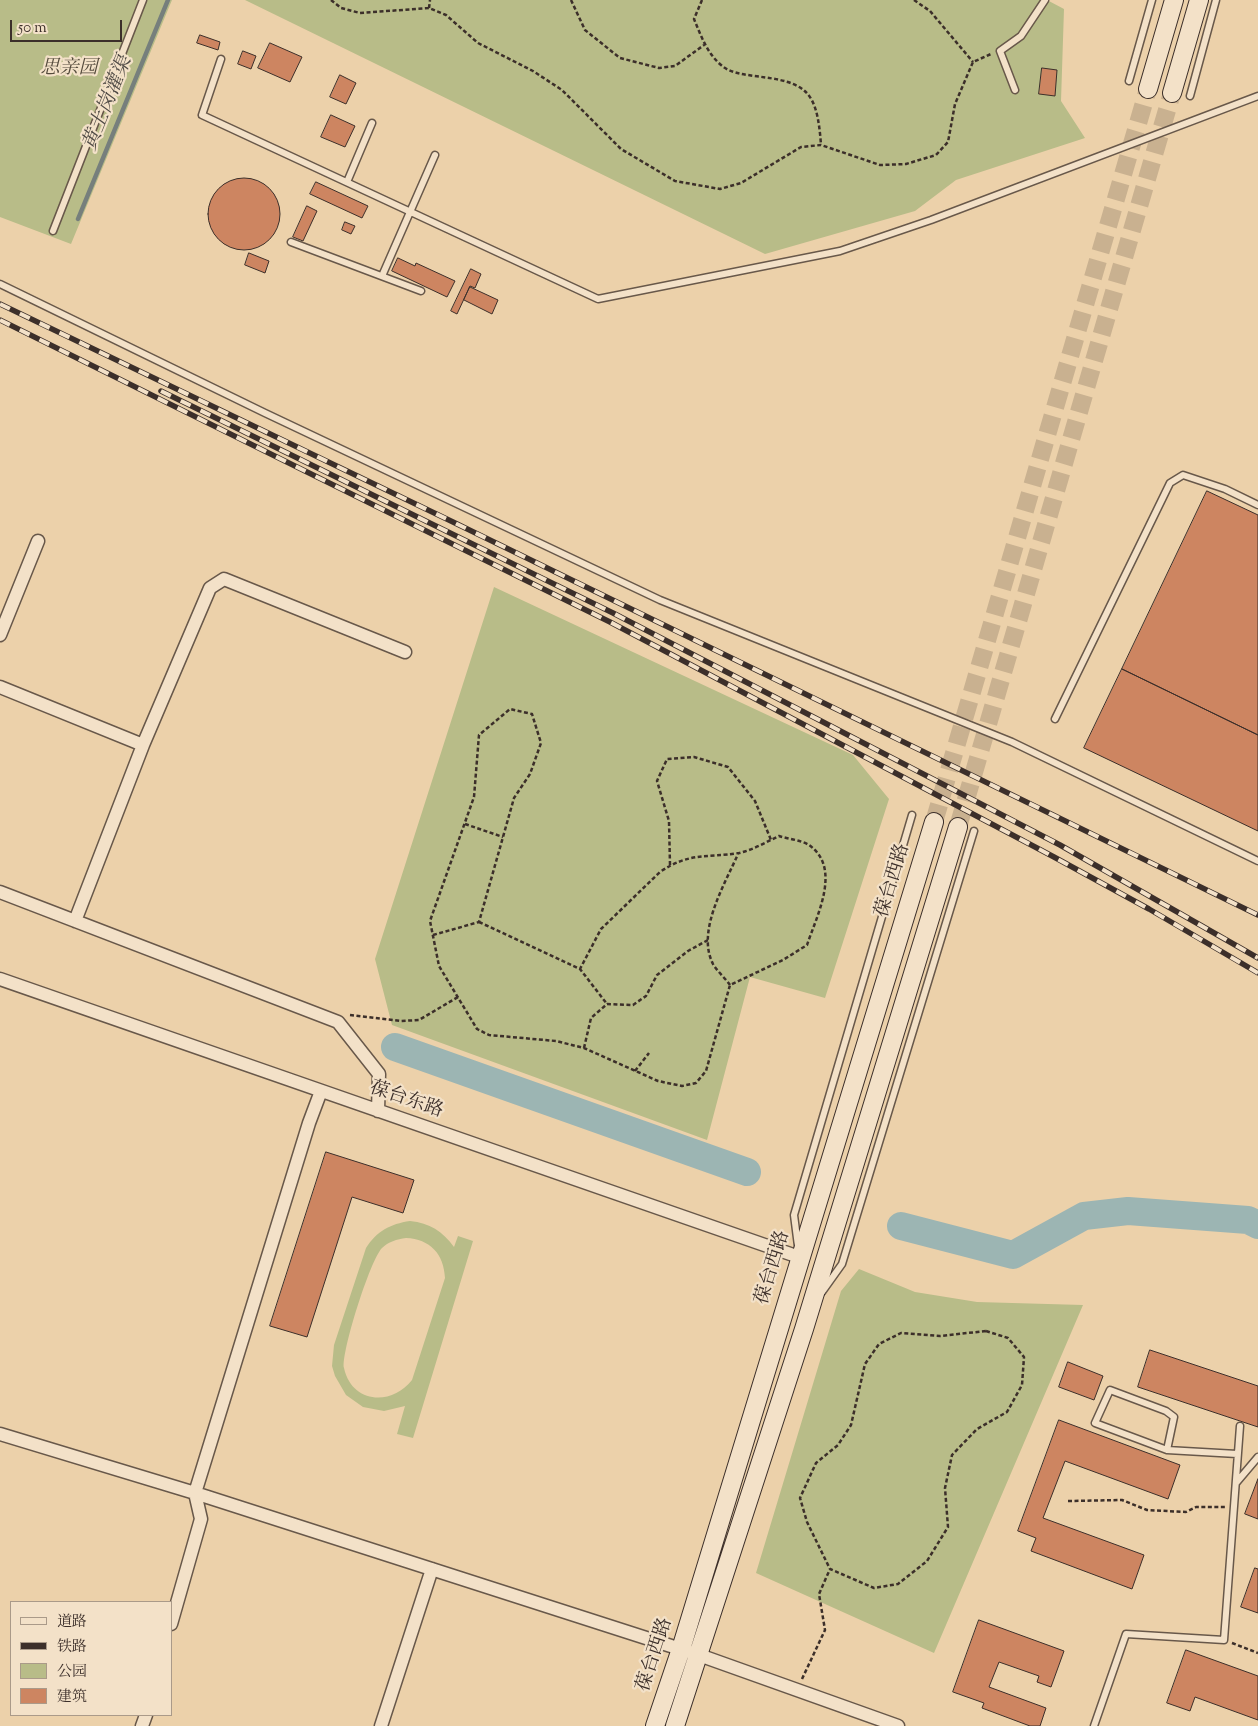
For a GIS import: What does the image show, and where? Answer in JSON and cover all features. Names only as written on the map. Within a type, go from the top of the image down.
[{"type":"street","points":[[1148,89],[1174,0]]},
{"type":"street","points":[[1181,95],[1199,0]]},
{"type":"street","points":[[0,635],[38,542]]},
{"type":"street","points":[[75,921],[143,745],[210,588],[224,579],[405,652]]},
{"type":"street","points":[[0,687],[143,745]]},
{"type":"street","name":"葆台西路","points":[[655,1726],[681,1649],[799,1258],[934,822]]},
{"type":"street","points":[[675,1726],[700,1654],[966,829]]},
{"type":"street","points":[[0,892],[338,1022],[379,1074],[378,1111]]},
{"type":"street","name":"葆台东路","points":[[0,979],[799,1258]]},
{"type":"street","points":[[172,1620],[201,1519],[195,1493],[309,1123],[322,1091]]},
{"type":"street","points":[[0,1434],[195,1493],[700,1654],[898,1726]]},
{"type":"street","points":[[381,1726],[432,1569]]},
{"type":"lane","points":[[53,231],[143,0]]},
{"type":"lane","points":[[1015,90],[1000,51],[1021,36],[1045,0]]},
{"type":"lane","points":[[1129,81],[1152,0]]},
{"type":"lane","points":[[1181,95],[1216,0]]},
{"type":"lane","points":[[221,59],[202,115],[598,299],[840,251],[931,220],[1258,96]]},
{"type":"lane","points":[[347,182],[372,123]]},
{"type":"lane","points":[[382,276],[435,155]]},
{"type":"lane","points":[[291,242],[421,291]]},
{"type":"lane","points":[[0,284],[265,413],[660,600],[1012,742],[1258,861]]},
{"type":"lane","points":[[1055,720],[1170,483],[1183,475],[1225,489],[1258,505]]},
{"type":"lane","points":[[799,1258],[794,1215],[912,815]]},
{"type":"lane","points":[[1167,1450],[1174,1418],[1166,1411],[1110,1390],[1096,1423],[1167,1450],[1238,1454]]},
{"type":"lane","points":[[1094,1726],[1126,1634],[1224,1640],[1240,1426]]},
{"type":"lane","points":[[1236,1483],[1258,1457]]},
{"type":"path","points":[[331,0],[341,8],[360,13],[429,8],[446,15],[478,43],[534,71],[562,90],[621,149],[675,181],[720,188],[741,183],[801,147],[821,144],[880,165],[906,164],[936,155],[948,142],[955,104],[973,62],[1000,51]]},
{"type":"path","points":[[429,8],[430,0]]},
{"type":"path","points":[[571,0],[585,30],[620,58],[659,68],[675,66],[704,45]]},
{"type":"path","points":[[702,0],[694,18],[704,45],[722,65],[738,74],[786,80],[808,93],[819,114],[821,144]]},
{"type":"path","points":[[914,0],[930,11],[973,62]]},
{"type":"path","points":[[479,922],[514,798],[530,774],[541,743],[532,714],[510,709],[479,735],[474,797],[430,921],[439,966],[478,1029],[489,1035],[556,1041],[584,1048],[666,1083],[682,1086],[696,1083],[706,1072],[730,984]]},
{"type":"path","points":[[670,865],[669,821],[657,781],[667,759],[694,757],[728,766],[754,801],[771,840]]},
{"type":"path","points":[[465,824],[503,837]]},
{"type":"path","points":[[580,969],[601,929],[660,872],[670,865],[694,856],[738,853],[779,836],[808,845],[822,859],[826,883],[808,945],[783,960],[730,984]]},
{"type":"path","points":[[730,984],[713,963],[708,940],[708,923],[738,853]]},
{"type":"path","points":[[433,935],[479,922],[580,969],[607,1004]]},
{"type":"path","points":[[584,1048],[591,1018],[607,1004],[633,1005],[646,996],[657,975],[688,951],[708,940]]},
{"type":"path","points":[[347,1015],[401,1021],[419,1020],[458,997]]},
{"type":"path","points":[[635,1070],[649,1052]]},
{"type":"path","points":[[797,1690],[825,1630],[819,1594],[830,1569],[807,1522],[800,1498],[816,1463],[838,1445],[851,1425],[865,1364],[879,1344],[901,1333],[940,1336],[986,1331],[1008,1338],[1024,1357],[1022,1384],[1007,1412],[977,1429],[952,1455],[945,1488],[948,1528],[927,1561],[898,1584],[874,1588],[830,1569]]},
{"type":"path","points":[[1068,1501],[1122,1500],[1146,1510],[1186,1512],[1196,1507],[1234,1507]]},
{"type":"path","points":[[1224,1640],[1258,1653]]},
{"type":"green space","name":"思亲园","points":[[0,0],[172,0],[71,244],[0,217]]},
{"type":"green space","points":[[245,0],[1047,0],[1064,9],[1061,101],[1085,138],[956,180],[915,211],[765,254]]},
{"type":"green space","points":[[494,587],[853,755],[889,799],[825,998],[750,977],[707,1140],[392,1025],[375,959]]},
{"type":"green space","points":[[410,1221],[430,1226],[445,1236],[454,1247],[458,1236],[473,1241],[413,1438],[397,1434],[405,1406],[384,1411],[363,1407],[346,1395],[335,1376],[332,1366],[334,1345],[366,1248],[379,1233],[390,1226]],"holes":[[[415,1239],[429,1245],[439,1255],[445,1278],[412,1380],[394,1394],[374,1397],[355,1389],[348,1380],[344,1368],[347,1345],[364,1287],[382,1248],[396,1240]]]},
{"type":"green space","points":[[859,1269],[915,1292],[977,1302],[1083,1305],[934,1653],[756,1573],[841,1291]]},
{"type":"building","points":[[200,35],[220,42],[218,50],[197,43]]},
{"type":"building","points":[[270,43],[302,57],[290,82],[258,68]]},
{"type":"building","points":[[243,51],[256,56],[251,69],[238,64]]},
{"type":"building","points":[[1042,68],[1057,70],[1055,96],[1039,94]]},
{"type":"building","points":[[340,75],[356,83],[346,104],[330,97]]},
{"type":"building","points":[[331,115],[355,126],[345,147],[321,137]]},
{"type":"building","points":[[244,178],[264,184],[274,194],[280,214],[274,234],[264,244],[244,250],[224,244],[214,234],[208,214],[214,194],[224,184]]},
{"type":"building","points":[[316,182],[368,206],[362,218],[310,194]]},
{"type":"building","points":[[307,206],[317,211],[303,241],[293,237]]},
{"type":"building","points":[[345,222],[355,226],[351,234],[342,230]]},
{"type":"building","points":[[249,253],[269,261],[265,273],[245,265]]},
{"type":"building","points":[[398,258],[415,266],[416,263],[455,281],[447,297],[392,271]]},
{"type":"building","points":[[471,269],[481,274],[475,288],[470,286],[457,314],[451,311]]},
{"type":"building","points":[[470,287],[498,300],[492,314],[464,300]]},
{"type":"building","points":[[1207,491],[1258,515],[1258,735],[1122,669]]},
{"type":"building","points":[[1122,669],[1258,735],[1258,831],[1084,748]]},
{"type":"building","points":[[326,1152],[414,1180],[403,1213],[352,1197],[307,1337],[270,1326]]},
{"type":"building","points":[[1150,1350],[1258,1386],[1258,1427],[1138,1387]]},
{"type":"building","points":[[1068,1362],[1103,1376],[1094,1400],[1059,1387]]},
{"type":"building","points":[[1059,1420],[1180,1465],[1168,1499],[1065,1461],[1043,1518],[1144,1555],[1132,1589],[1031,1551],[1036,1538],[1018,1531]]},
{"type":"building","points":[[1258,1479],[1258,1519],[1245,1514]]},
{"type":"building","points":[[1255,1568],[1258,1569],[1258,1613],[1241,1607]]},
{"type":"building","points":[[979,1620],[1064,1651],[1051,1687],[1037,1682],[1039,1676],[999,1662],[989,1687],[1046,1708],[1040,1726],[1030,1726],[982,1708],[984,1703],[953,1692]]},
{"type":"building","points":[[1186,1650],[1258,1676],[1258,1720],[1195,1697],[1190,1711],[1167,1703]]},
{"type":"waterway","name":"黄土岗灌渠","points":[[78,219],[168,0]]},
{"type":"waterway","points":[[395,1047],[747,1172]]},
{"type":"waterway","points":[[901,1226],[1013,1255],[1084,1216],[1128,1211],[1248,1220],[1258,1225]]},
{"type":"tunnel","points":[[934,822],[1148,89]]},
{"type":"tunnel","points":[[958,827],[1172,93]]},
{"type":"railway","points":[[0,304],[453,522],[1258,915]]},
{"type":"railway","points":[[0,320],[610,622],[1054,857],[1149,909],[1258,973]]},
{"type":"railway","points":[[161,391],[613,613],[1060,845],[1258,958]]}]
